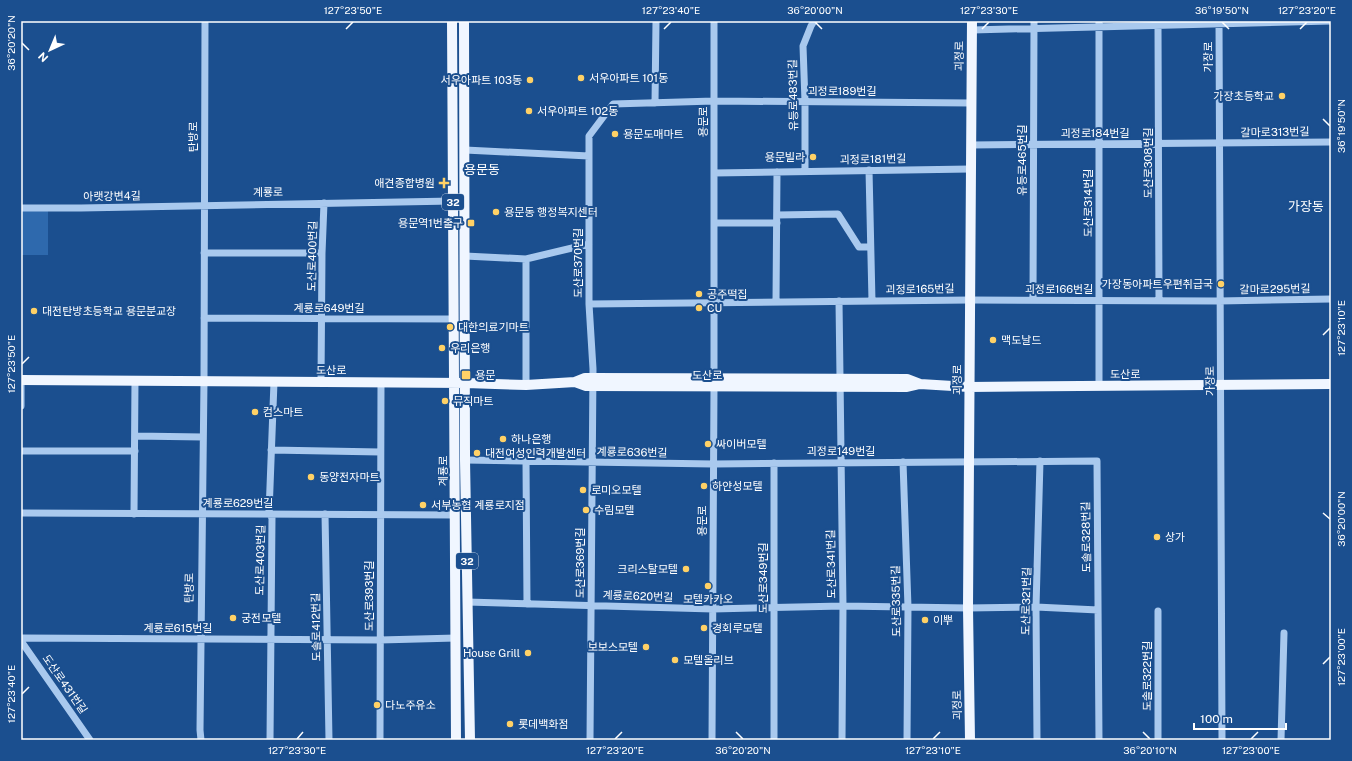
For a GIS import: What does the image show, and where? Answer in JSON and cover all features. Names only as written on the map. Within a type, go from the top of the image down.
[{"type":"main road","name":"계룡로","points":[[452,21],[456,740]]},
{"type":"main road","name":"계룡로","points":[[464,21],[467,602],[470,740]]},
{"type":"main road","name":"괴정로","points":[[970,740],[968,608],[972,26]]},
{"type":"main road","name":"도산로","points":[[21,380],[466,382],[526,385],[575,382],[585,378],[593,382],[714,383],[840,383],[907,379],[920,384],[969,386],[1222,386],[1331,384]]},
{"type":"street","name":"탄방로","points":[[201,740],[200,639],[204,381],[205,21]]},
{"type":"street","points":[[655,103],[656,21]]},
{"type":"street","name":"용문로","points":[[712,740],[714,21]]},
{"type":"street","name":"유등로483번길","points":[[805,171],[803,46],[814,21]]},
{"type":"street","name":"유등로465번길","points":[[1033,300],[1034,21]]},
{"type":"street","points":[[972,26],[1034,29],[1099,24],[1158,26],[1219,22],[1331,21]]},
{"type":"street","name":"가장로","points":[[1219,22],[1219,301],[1222,386],[1222,740]]},
{"type":"street","name":"도산로314번길","points":[[1099,24],[1099,386]]},
{"type":"street","name":"도산로308번길","points":[[1158,26],[1159,300]]},
{"type":"street","name":"도산로370번길","points":[[593,382],[589,304],[589,136],[613,104],[714,101]]},
{"type":"street","name":"괴정로189번길","points":[[714,101],[971,103]]},
{"type":"street","name":"갈마로313번길","points":[[1219,144],[1331,142]]},
{"type":"street","name":"괴정로184번길","points":[[971,145],[1219,144]]},
{"type":"street","points":[[464,150],[589,156]]},
{"type":"street","name":"괴정로181번길","points":[[714,173],[970,169]]},
{"type":"street","name":"괴정로165번길","points":[[869,170],[872,301]]},
{"type":"street","points":[[776,302],[777,172]]},
{"type":"street","name":"계룡로","points":[[204,205],[453,201]]},
{"type":"street","name":"도산로400번길","points":[[321,382],[324,203]]},
{"type":"street","name":"아랫강변4길","points":[[21,208],[204,205]]},
{"type":"street","points":[[777,214],[838,214],[859,246],[870,247]]},
{"type":"street","points":[[714,223],[777,223]]},
{"type":"street","points":[[465,256],[526,260],[589,244]]},
{"type":"street","points":[[204,253],[322,253]]},
{"type":"street","points":[[526,260],[526,385]]},
{"type":"street","name":"괴정로166번길","points":[[970,300],[1219,301]]},
{"type":"street","name":"괴정로165번길","points":[[714,302],[970,300]]},
{"type":"street","name":"갈마로295번길","points":[[1219,301],[1331,300]]},
{"type":"street","points":[[839,301],[840,383]]},
{"type":"street","points":[[589,304],[714,302]]},
{"type":"street","name":"계룡로649번길","points":[[204,318],[454,319]]},
{"type":"street","points":[[21,380],[21,406]]},
{"type":"street","points":[[134,514],[135,381]]},
{"type":"street","name":"도산로403번길","points":[[270,740],[272,518],[269,513],[274,382]]},
{"type":"street","name":"도산로393번길","points":[[380,740],[381,382]]},
{"type":"street","name":"도산로369번길","points":[[590,740],[593,382]]},
{"type":"street","name":"도산로341번길","points":[[840,383],[843,606],[842,740]]},
{"type":"street","points":[[135,436],[202,437]]},
{"type":"street","points":[[21,450],[135,451]]},
{"type":"street","points":[[271,450],[380,452]]},
{"type":"street","name":"계룡로636번길","points":[[466,460],[713,464]]},
{"type":"street","points":[[526,461],[527,604]]},
{"type":"street","name":"도솔로328번길","points":[[969,462],[1097,461],[1099,740]]},
{"type":"street","name":"도산로335번길","points":[[903,462],[908,607],[907,740]]},
{"type":"street","name":"괴정로149번길","points":[[713,464],[969,462]]},
{"type":"street","name":"도산로321번길","points":[[1037,740],[1036,607],[1040,462]]},
{"type":"street","name":"도산로349번길","points":[[774,463],[774,740]]},
{"type":"street","name":"계룡로629번길","points":[[21,513],[269,513],[380,516],[455,515]]},
{"type":"street","name":"도솔로412번길","points":[[325,514],[329,740]]},
{"type":"street","name":"계룡로620번길","points":[[467,602],[713,610],[843,606],[968,608],[1036,607],[1098,610]]},
{"type":"street","name":"도솔로322번길","points":[[1158,611],[1158,740]]},
{"type":"street","points":[[1281,740],[1284,633]]},
{"type":"street","name":"계룡로615번길","points":[[21,640],[380,640],[456,638]]},
{"type":"street","name":"도산로431번길","points":[[21,640],[90,740]]},
{"type":"shaded area","points":[[21,211],[48,211],[48,255],[21,255]]},
{"type":"place","name":"서우아파트 101동","points":[[581,78]]},
{"type":"place","name":"서우아파트 103동","points":[[530,80]]},
{"type":"place","name":"가장초등학교","points":[[1282,96]]},
{"type":"place","name":"서우아파트 102동","points":[[529,111]]},
{"type":"place","name":"용문도매마트","points":[[615,134]]},
{"type":"place","name":"용문빌라","points":[[813,157]]},
{"type":"place","name":"애견종합병원","points":[[444,183]]},
{"type":"place","name":"용문동 행정복지센터","points":[[496,212]]},
{"type":"place","name":"용문역1번출구","points":[[471,223]]},
{"type":"place","name":"가장동아파트우편취급국","points":[[1221,284]]},
{"type":"place","name":"공주떡집","points":[[699,294]]},
{"type":"place","name":"CU","points":[[699,308]]},
{"type":"place","name":"대전탄방초등학교 용문분교장","points":[[34,311]]},
{"type":"place","name":"대한의료기마트","points":[[450,327]]},
{"type":"place","name":"맥도날드","points":[[993,340]]},
{"type":"place","name":"우리은행","points":[[442,348]]},
{"type":"place","name":"용문","points":[[466,375]]},
{"type":"place","name":"뮤직마트","points":[[445,401]]},
{"type":"place","name":"컴스마트","points":[[255,412]]},
{"type":"place","name":"하나은행","points":[[503,439]]},
{"type":"place","name":"싸이버모텔","points":[[708,444]]},
{"type":"place","name":"대전여성인력개발센터","points":[[477,453]]},
{"type":"place","name":"동양전자마트","points":[[311,477]]},
{"type":"place","name":"하얀성모텔","points":[[704,486]]},
{"type":"place","name":"로미오모텔","points":[[583,490]]},
{"type":"place","name":"서부농협 계룡로지점","points":[[423,505]]},
{"type":"place","name":"수림모텔","points":[[586,510]]},
{"type":"place","name":"상가","points":[[1157,537]]},
{"type":"place","name":"크리스탈모텔","points":[[686,569]]},
{"type":"place","name":"모텔카카오","points":[[708,586]]},
{"type":"place","name":"궁전모텔","points":[[233,618]]},
{"type":"place","name":"이뿌","points":[[925,620]]},
{"type":"place","name":"경회루모텔","points":[[704,628]]},
{"type":"place","name":"보보스모텔","points":[[646,647]]},
{"type":"place","name":"House Grill","points":[[528,653]]},
{"type":"place","name":"모텔올리브","points":[[675,660]]},
{"type":"place","name":"다노주유소","points":[[377,705]]},
{"type":"place","name":"롯데백화점","points":[[510,724]]},
{"type":"district","name":"용문동","points":[[482,169]]},
{"type":"district","name":"가장동","points":[[1306,206]]}]
